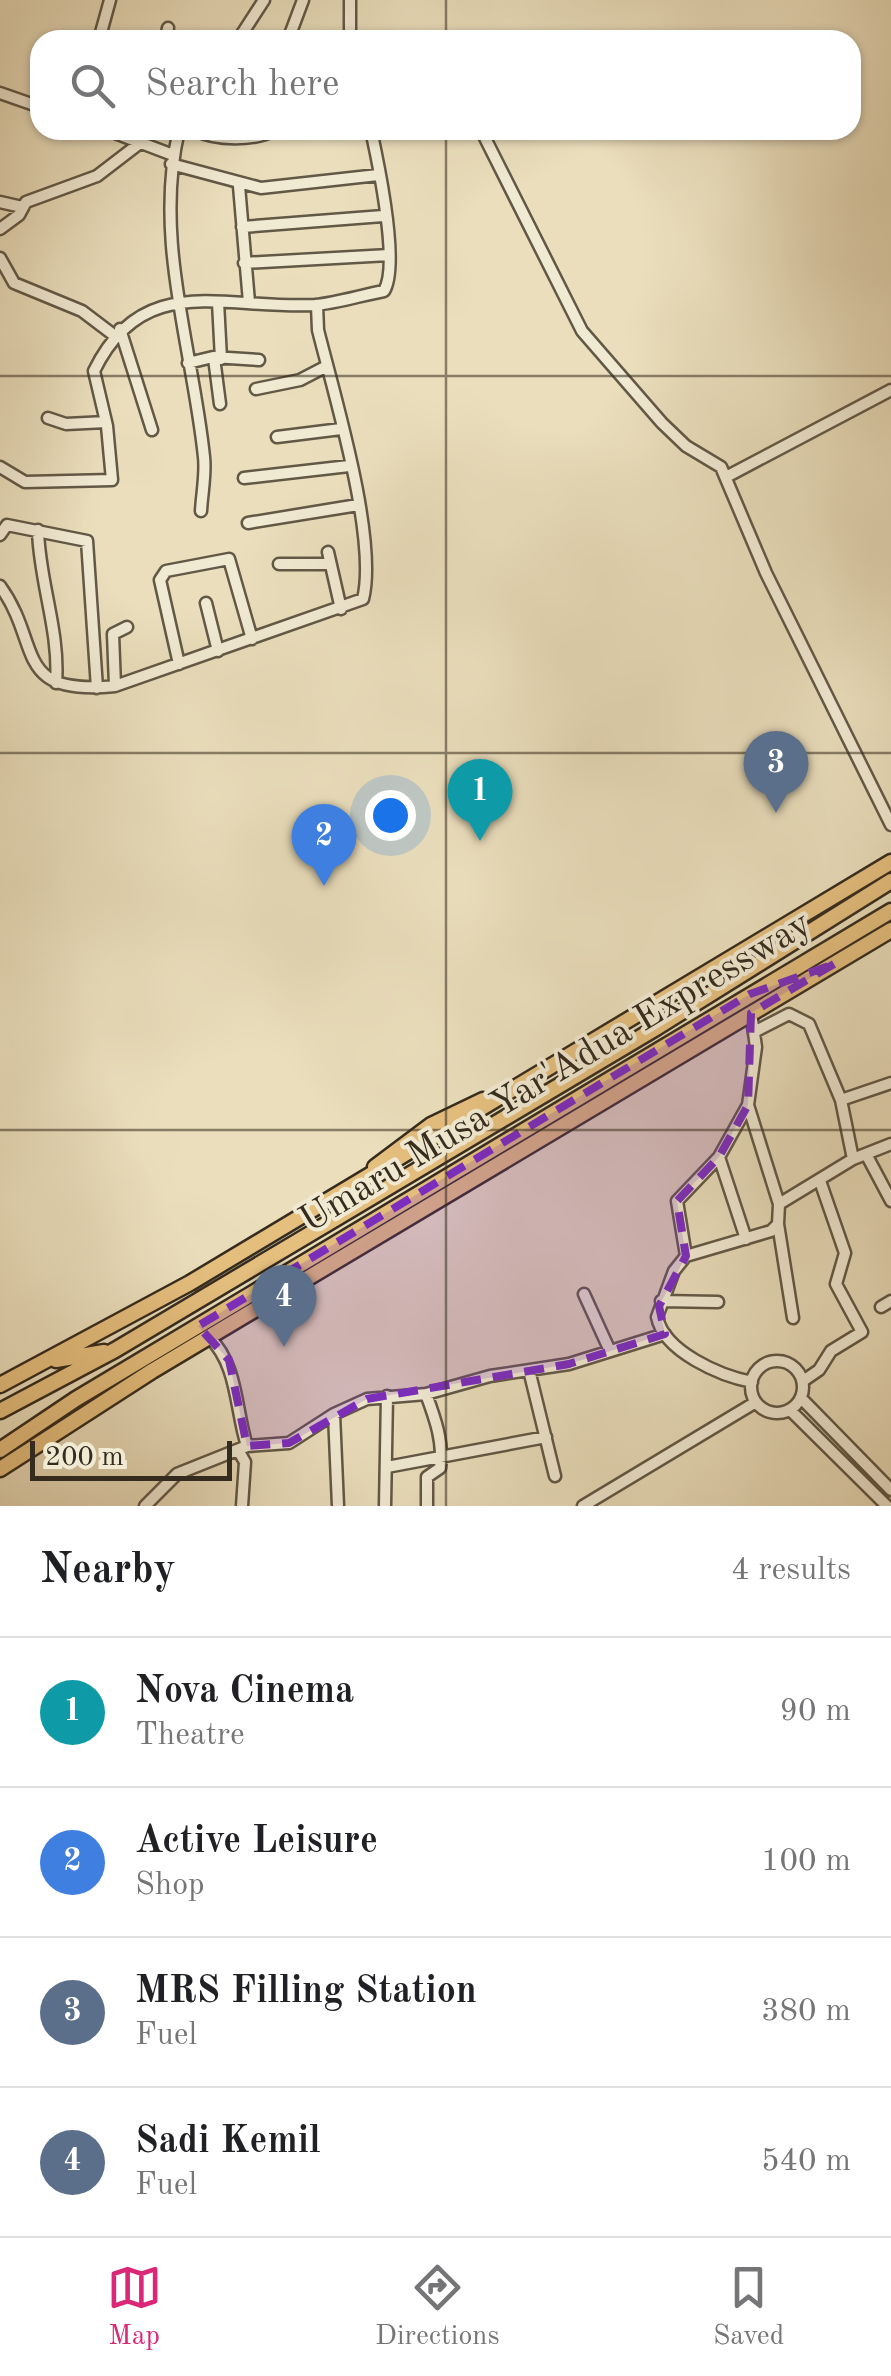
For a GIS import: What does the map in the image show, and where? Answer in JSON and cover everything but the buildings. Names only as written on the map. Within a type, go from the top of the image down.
[{"type":"highway","name":"Umaru Musa Yar'Adua Expressway","points":[[0,1385],[283,1228],[891,862]]},
{"type":"highway","name":"Umaru Musa Yar'Adua Expressway","points":[[0,1411],[114,1350],[646,1033],[891,881]]},
{"type":"highway","name":"Umaru Musa Yar'Adua Expressway","points":[[0,1450],[658,1048],[891,911]]},
{"type":"highway","points":[[748,970],[802,916]]},
{"type":"highway","name":"Umaru Musa Yar'Adua Expressway","points":[[0,1469],[209,1337],[891,930]]},
{"type":"highway","points":[[750,994],[834,964]]},
{"type":"highway","points":[[572,1056],[646,1033]]},
{"type":"highway","points":[[600,1103],[658,1048]]},
{"type":"highway","points":[[226,1281],[283,1228]]},
{"type":"highway","points":[[235,1304],[308,1278]]},
{"type":"highway","points":[[41,1362],[114,1350]]},
{"type":"highway","points":[[80,1417],[126,1370]]},
{"type":"street","points":[[102,30],[110,0]]},
{"type":"street","points":[[244,30],[264,0]]},
{"type":"street","points":[[292,30],[303,0]]},
{"type":"street","points":[[350,0],[350,30]]},
{"type":"street","points":[[0,92],[30,103]]},
{"type":"street","points":[[130,140],[240,186],[276,187],[378,175]]},
{"type":"street","points":[[177,140],[170,217],[188,363],[205,458],[201,511]]},
{"type":"street","points":[[0,467],[25,482],[108,482],[114,474],[94,371],[118,333],[157,305],[317,305],[384,291],[389,255],[376,140]]},
{"type":"street","points":[[486,140],[582,331],[662,423],[686,446],[721,467],[766,574],[891,825]]},
{"type":"street","points":[[0,202],[22,207],[97,176],[140,144]]},
{"type":"street","points":[[240,186],[249,302]]},
{"type":"street","points":[[0,229],[22,207]]},
{"type":"street","points":[[242,227],[383,216]]},
{"type":"street","points":[[244,263],[389,255]]},
{"type":"street","points":[[0,258],[14,282],[70,304],[118,333],[152,430]]},
{"type":"street","points":[[218,302],[220,404]]},
{"type":"street","points":[[1,583],[32,660],[56,683],[97,688],[116,686],[363,599],[366,584],[358,505],[317,305]]},
{"type":"street","points":[[188,363],[218,358],[260,360]]},
{"type":"street","points":[[256,389],[300,380],[327,366]]},
{"type":"street","points":[[726,478],[891,390]]},
{"type":"street","points":[[48,418],[66,424],[106,422]]},
{"type":"street","points":[[277,437],[340,428]]},
{"type":"street","points":[[244,478],[349,466]]},
{"type":"street","points":[[248,524],[358,505]]},
{"type":"street","points":[[0,535],[7,525],[87,541],[97,688]]},
{"type":"street","points":[[38,530],[39,560],[58,659],[56,683]]},
{"type":"street","points":[[279,564],[329,558],[340,609]]},
{"type":"street","points":[[178,664],[160,580],[166,570],[229,559],[252,639]]},
{"type":"street","points":[[206,604],[218,651]]},
{"type":"street","points":[[116,686],[114,634],[127,627]]},
{"type":"street","points":[[751,1013],[754,1032],[748,1105],[779,1204],[778,1224],[792,1318]]},
{"type":"street","points":[[754,1032],[789,1014],[803,1018],[841,1100],[853,1159]]},
{"type":"street","points":[[841,1100],[891,1083]]},
{"type":"street","points":[[748,1105],[719,1157],[677,1202],[686,1256],[657,1317],[665,1334],[706,1368],[752,1382]]},
{"type":"street","points":[[779,1204],[853,1159],[891,1144]]},
{"type":"street","points":[[866,1154],[891,1201]]},
{"type":"street","points":[[719,1157],[746,1240]]},
{"type":"street","points":[[803,1381],[819,1370],[830,1352],[862,1332],[836,1284],[845,1253],[820,1181]]},
{"type":"street","points":[[686,1256],[746,1240],[778,1224]]},
{"type":"street","points":[[584,1294],[610,1351]]},
{"type":"street","points":[[661,1302],[718,1302]]},
{"type":"street","points":[[145,1506],[177,1474],[243,1448],[290,1444],[334,1414],[386,1396],[426,1394],[610,1351],[665,1334]]},
{"type":"street","points":[[209,1337],[230,1360],[245,1462],[242,1506]]},
{"type":"street","points":[[777,1361],[794,1366],[803,1381],[801,1398],[790,1410],[773,1413],[756,1402],[752,1382],[761,1367],[777,1361]]},
{"type":"street","points":[[529,1370],[555,1476]]},
{"type":"street","points":[[426,1394],[438,1424],[442,1457],[440,1468],[427,1477],[427,1506]]},
{"type":"street","points":[[384,1506],[386,1396]]},
{"type":"street","points":[[801,1398],[891,1490]]},
{"type":"street","points":[[583,1506],[756,1402]]},
{"type":"street","points":[[790,1410],[887,1506]]},
{"type":"street","points":[[334,1414],[338,1506]]},
{"type":"street","points":[[387,1467],[546,1437]]},
{"type":"highlighted area","points":[[834,964],[751,1013],[748,1105],[719,1157],[677,1201],[686,1256],[659,1306],[665,1334],[569,1364],[367,1399],[289,1443],[247,1446],[229,1360],[198,1326],[750,994]]},
{"type":"place","name":"MRS Filling Station","points":[[776,813]]},
{"type":"place","name":"Nova Cinema","points":[[480,841]]},
{"type":"place","name":"Active Leisure","points":[[324,886]]},
{"type":"place","name":"Sadi Kemil","points":[[284,1347]]}]
